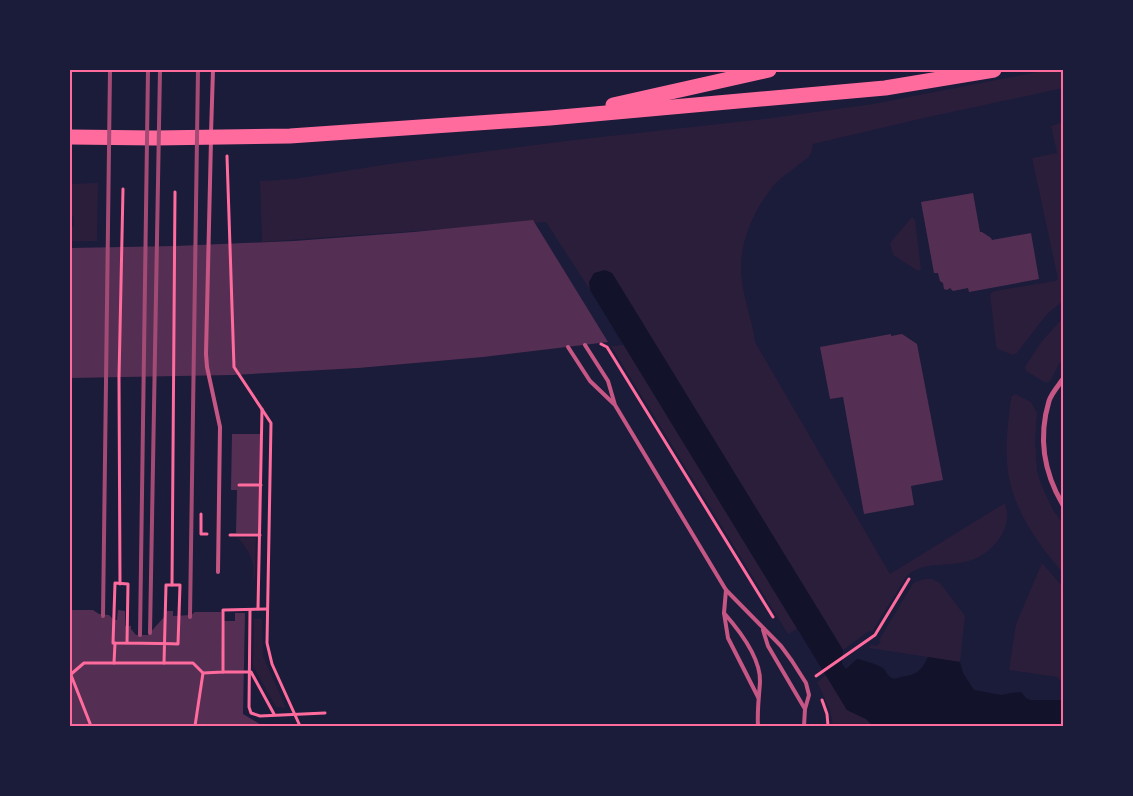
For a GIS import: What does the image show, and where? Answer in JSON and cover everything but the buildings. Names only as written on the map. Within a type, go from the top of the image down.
[{"type":"highway","points":[[550,118],[769,70]]},
{"type":"highway","points":[[70,137],[290,136],[550,118],[885,88],[994,70]]},
{"type":"street","points":[[1063,379],[1049,400],[1044,446],[1044,460],[1049,476],[1063,505]]},
{"type":"lane","points":[[213,70],[206,367],[220,427],[218,572]]},
{"type":"lane","points":[[585,345],[608,381],[616,406],[726,590],[781,646],[806,684],[809,695],[805,709],[804,726]]},
{"type":"lane","points":[[568,346],[590,381],[616,406]]},
{"type":"lane","points":[[726,590],[724,613],[728,638],[758,697]]},
{"type":"lane","points":[[724,613],[740,631],[757,665],[760,681],[758,726]]},
{"type":"lane","points":[[763,629],[768,646],[805,709]]},
{"type":"path","points":[[227,155],[234,367],[271,422],[267,644],[272,664],[300,726]]},
{"type":"path","points":[[120,584],[120,378],[123,189]]},
{"type":"path","points":[[172,585],[175,192]]},
{"type":"path","points":[[600,343],[607,347],[775,620]]},
{"type":"path","points":[[258,610],[262,409]]},
{"type":"path","points":[[239,485],[261,486]]},
{"type":"path","points":[[816,676],[875,635],[909,579]]},
{"type":"path","points":[[114,663],[115,584],[128,584],[127,643]]},
{"type":"path","points":[[115,643],[164,643],[178,644],[180,585],[166,585],[164,643],[164,663]]},
{"type":"path","points":[[223,672],[223,610],[267,609]]},
{"type":"path","points":[[250,610],[250,710],[255,716],[325,713]]},
{"type":"path","points":[[91,726],[70,675],[84,663],[193,663],[203,673],[251,672],[274,714]]},
{"type":"path","points":[[195,726],[203,673]]},
{"type":"path","points":[[821,697],[827,714],[828,726]]},
{"type":"shaded area","points":[[1048,70],[1063,70],[1063,88],[813,144],[811,154],[775,184],[761,203],[750,224],[743,247],[741,271],[743,289],[755,342],[890,574],[1005,503],[1007,517],[1004,531],[988,551],[963,562],[915,570],[906,577],[872,632],[869,631],[843,650],[612,273],[589,282],[590,290],[546,222],[262,242],[260,181],[294,179],[389,164],[574,140],[764,119],[873,104]]},
{"type":"shaded area","points":[[1063,122],[1063,301],[1047,314],[1017,353],[1013,355],[998,349],[996,346],[990,294],[994,291],[1058,279],[1032,158],[1057,153],[1051,126]]},
{"type":"shaded area","points":[[98,183],[97,241],[70,241],[70,229],[74,225],[73,216],[70,216],[70,184]]},
{"type":"shaded area","points":[[912,217],[915,220],[921,269],[918,271],[893,255],[890,243]]},
{"type":"shaded area","points":[[605,270],[612,273],[843,650],[842,664],[846,669],[857,659],[883,668],[894,679],[918,672],[928,657],[960,662],[963,673],[974,690],[1001,695],[1021,692],[1030,700],[1063,700],[1063,726],[873,726],[866,719],[847,710],[590,290],[589,282],[594,273]]},
{"type":"shaded area","points":[[1063,318],[1063,357],[1050,381],[1046,383],[1026,371],[1025,367],[1042,341]]},
{"type":"shaded area","points":[[624,345],[797,629],[788,634],[611,346]]},
{"type":"shaded area","points":[[1015,394],[1031,402],[1037,413],[1035,440],[1037,471],[1053,510],[1063,524],[1063,573],[1034,535],[1018,507],[1013,493],[1009,478],[1006,446],[1011,397]]},
{"type":"shaded area","points":[[238,538],[256,538],[255,576],[251,584],[254,571],[252,560]]},
{"type":"shaded area","points":[[1042,563],[1063,587],[1063,683],[1057,677],[1009,670],[1016,624]]},
{"type":"shaded area","points":[[925,579],[932,579],[940,583],[965,616],[960,662],[869,648],[871,645],[877,646],[881,642],[879,640],[912,585]]},
{"type":"shaded area","points":[[254,619],[262,619],[263,656],[286,708],[276,707],[253,666]]},
{"type":"shaded area","points":[[826,675],[847,710],[866,719],[873,726],[833,726],[830,710],[817,682]]},
{"type":"railway","points":[[103,616],[110,70]]},
{"type":"railway","points":[[140,635],[148,70]]},
{"type":"railway","points":[[150,633],[160,70]]},
{"type":"railway","points":[[190,617],[198,70]]}]
